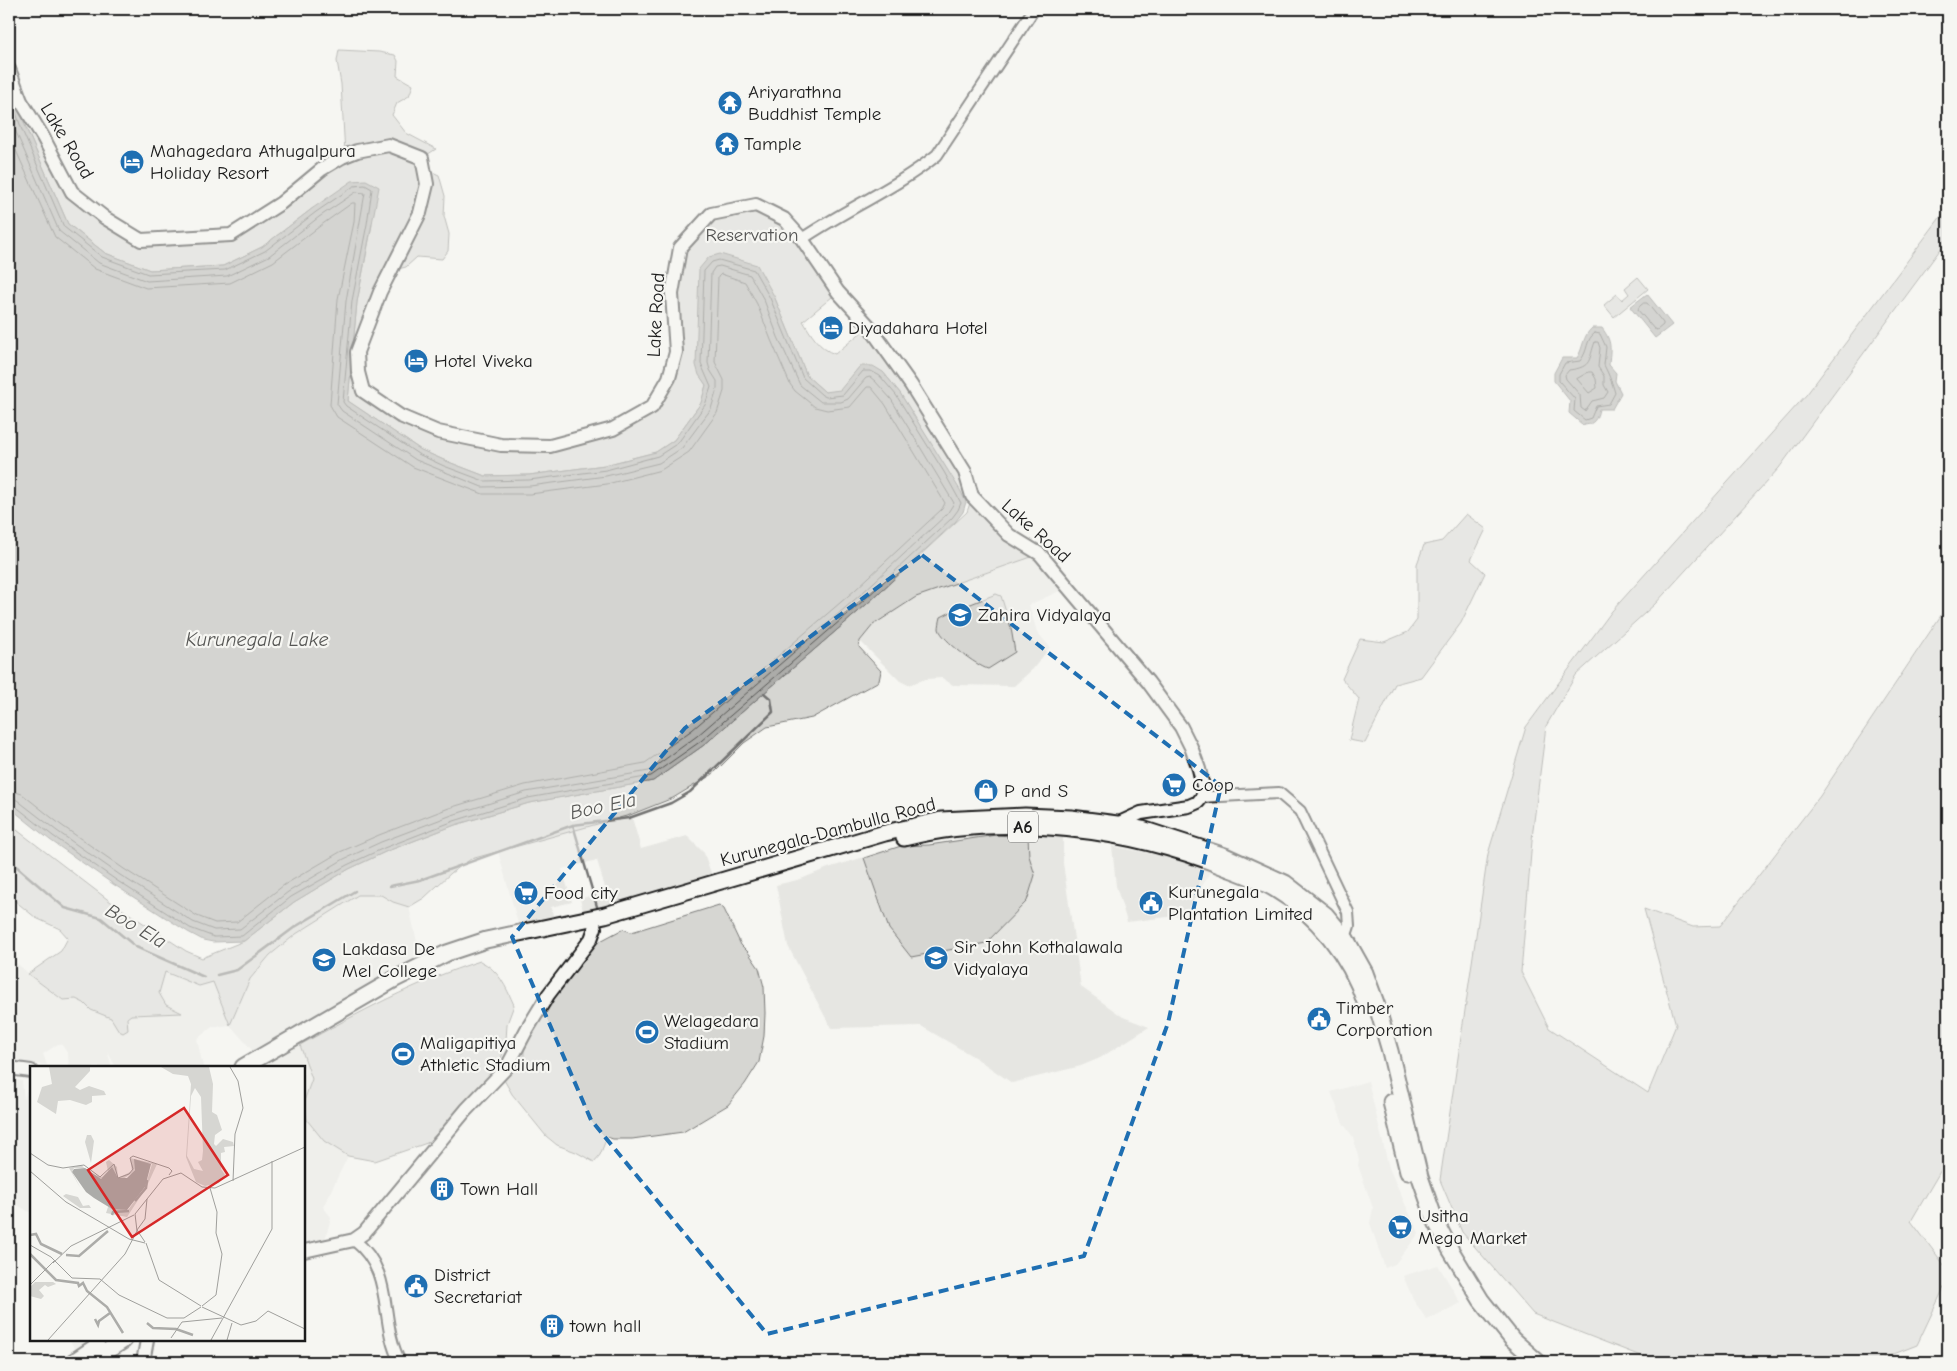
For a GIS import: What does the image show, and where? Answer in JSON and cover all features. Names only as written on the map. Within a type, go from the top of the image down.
[{"type":"highway","name":"Kurunegala-Dambulla Road","points":[[260,1066],[423,974],[452,961],[504,943],[715,894],[867,847],[909,837],[954,829],[994,826],[1116,829],[1180,851],[1269,886],[1304,911],[1328,935],[1342,943],[1365,973],[1376,1003],[1394,1068],[1420,1177],[1435,1220],[1481,1300],[1512,1339],[1538,1362]]},
{"type":"highway","name":"Kurunegala-Dambulla Road","points":[[245,1066],[396,979],[447,953],[495,938],[593,923]]},
{"type":"highway","name":"Kurunegala-Dambulla Road","points":[[1342,943],[1362,990],[1388,1084],[1408,1174],[1428,1226],[1474,1304],[1500,1339],[1525,1362]]},
{"type":"highway","points":[[73,1362],[105,1341]]},
{"type":"highway","points":[[90,1362],[122,1341]]},
{"type":"main road","name":"Lake Road","points":[[9,69],[21,101],[43,137],[72,192],[105,218],[141,240],[230,235],[281,203],[322,169],[342,157],[357,151],[389,145],[422,158],[426,184],[420,213],[380,292],[357,352],[358,372],[363,391],[400,416],[438,432],[501,445],[550,446],[613,429],[652,407],[669,378],[676,352],[672,294],[680,248],[711,214],[756,205],[784,219],[802,239],[838,292],[869,326],[911,384],[965,472],[972,496],[1008,535],[1040,554],[1173,714],[1191,747],[1203,785],[1202,798]]},
{"type":"main road","points":[[1116,829],[1141,813],[1189,806],[1202,798]]},
{"type":"main road","points":[[305,1251],[354,1240],[364,1233],[466,1110],[507,1067],[554,986],[587,946],[593,923]]},
{"type":"main road","points":[[9,1068],[30,1071]]},
{"type":"main road","points":[[143,1362],[148,1341]]},
{"type":"street","points":[[802,239],[823,224],[916,172],[937,155],[1034,9]]},
{"type":"street","points":[[1202,798],[1279,793],[1300,811],[1348,912],[1348,926],[1342,943]]},
{"type":"street","points":[[354,1240],[364,1247],[378,1269],[393,1344],[400,1362]]},
{"type":"highlighted area","points":[[922,555],[1221,786],[1168,1023],[1084,1256],[767,1334],[591,1120],[512,937],[685,728]]},
{"type":"shaded area","name":"Zahira Vidyalaya","points":[[1040,554],[1068,587],[1029,605],[1037,632],[1050,647],[1033,669],[1014,686],[953,685],[942,678],[926,679],[908,685],[900,681],[860,641],[873,625],[916,597]]},
{"type":"shaded area","points":[[631,814],[641,849],[687,836],[704,853],[712,876],[691,884],[584,915],[580,899],[606,891],[597,860],[562,869],[572,902],[551,907],[555,923],[519,927],[498,851]]},
{"type":"shaded area","name":"Sir John Kothalawala Vidyalaya","points":[[1063,834],[1063,863],[1081,987],[1123,1017],[1149,1027],[1100,1058],[1081,1066],[1012,1083],[976,1058],[921,1026],[831,1028],[788,946],[776,885],[801,879],[828,868],[901,846],[929,845],[979,836],[1028,837]]},
{"type":"shaded area","points":[[1112,846],[1179,859],[1211,872],[1184,915],[1127,922],[1116,886]]},
{"type":"shaded area","name":"Lakdasa De Mel College","points":[[358,895],[381,895],[393,902],[409,907],[417,942],[426,956],[301,1028],[270,1040],[253,1051],[230,1025],[250,979],[270,955],[296,934]]},
{"type":"shaded area","points":[[9,957],[63,1000],[76,999],[84,1003],[91,1010],[111,1018],[119,1031],[131,1015],[181,1013],[166,1005],[159,993],[165,972],[184,980],[213,982],[230,1025],[212,1027],[197,1039],[203,1066],[115,1066],[107,1051],[112,1066],[69,1066],[68,1054],[62,1045],[58,1044],[43,1054],[47,1065],[9,1062]]},
{"type":"shaded area","points":[[300,1045],[312,1079],[305,1098],[305,1066],[265,1066]]},
{"type":"shaded area","points":[[9,1078],[22,1081],[24,1100],[30,1082],[30,1212],[9,1200]]},
{"type":"shaded area","points":[[1368,1081],[1389,1168],[1419,1233],[1395,1264],[1385,1268],[1370,1223],[1373,1208],[1358,1165],[1359,1160],[1353,1137],[1343,1123],[1331,1092]]},
{"type":"shaded area","points":[[305,1109],[307,1120],[324,1141],[348,1156],[323,1207],[331,1217],[324,1244],[305,1247]]},
{"type":"shaded area","points":[[1438,1265],[1461,1303],[1427,1320],[1414,1301],[1403,1276]]},
{"type":"shaded area","points":[[70,1341],[94,1341],[76,1350]]},
{"type":"green space","name":"Reservation","points":[[339,50],[379,52],[395,55],[398,61],[397,76],[413,85],[409,96],[397,103],[392,115],[406,133],[436,149],[422,158],[426,169],[439,175],[445,196],[444,216],[449,234],[448,251],[442,259],[417,257],[406,267],[390,271],[357,352],[363,391],[438,432],[550,446],[613,429],[652,407],[669,378],[680,248],[711,214],[756,205],[784,219],[838,292],[803,321],[816,340],[824,349],[835,354],[869,326],[973,496],[1040,554],[916,597],[873,625],[860,641],[859,647],[881,671],[879,681],[812,718],[767,727],[744,743],[713,774],[673,798],[630,815],[471,859],[451,873],[424,898],[409,907],[393,902],[381,895],[358,895],[296,934],[270,955],[250,979],[230,1025],[213,982],[199,986],[165,972],[159,993],[166,1005],[182,1013],[131,1015],[127,1018],[128,1030],[123,1033],[119,1031],[111,1018],[91,1010],[84,1003],[76,999],[63,1000],[28,974],[61,951],[68,938],[60,929],[36,918],[9,896],[9,824],[111,902],[186,951],[202,958],[244,941],[294,902],[349,869],[385,852],[455,825],[529,803],[653,781],[704,745],[867,604],[967,512],[972,497],[966,502],[900,393],[883,372],[860,366],[840,391],[825,392],[807,376],[774,296],[698,332],[697,366],[706,385],[701,403],[674,440],[656,452],[605,465],[529,475],[485,476],[446,461],[421,450],[348,401],[357,302],[372,225],[313,208],[262,247],[223,266],[150,270],[105,253],[68,224],[26,128],[9,77],[72,192],[141,240],[230,235],[345,154],[341,84],[337,61]]},
{"type":"green space","points":[[1948,207],[1948,239],[1779,468],[1655,604],[1576,675],[1546,726],[1533,829],[1521,972],[1549,1028],[1648,1093],[1676,1025],[1644,909],[1693,927],[1720,926],[1820,796],[1948,605],[1948,1158],[1911,1221],[1948,1270],[1948,1279],[1917,1345],[1873,1362],[1656,1362],[1533,1314],[1462,1232],[1440,1180],[1488,854],[1526,727],[1612,611],[1807,394]]},
{"type":"green space","points":[[1638,277],[1648,289],[1614,317],[1604,305],[1617,294],[1622,300],[1629,294],[1625,288]]},
{"type":"green space","points":[[1466,514],[1486,529],[1471,560],[1485,573],[1461,623],[1421,677],[1395,684],[1365,743],[1349,740],[1359,699],[1342,679],[1360,639],[1384,642],[1408,632],[1417,620],[1417,564],[1424,545],[1442,541]]},
{"type":"green space","points":[[996,594],[1001,596],[1011,628],[1015,652],[988,669],[976,663],[953,646],[942,634],[939,626],[941,617]]},
{"type":"green space","points":[[996,835],[1028,837],[1029,856],[1035,875],[1027,901],[986,943],[911,957],[889,929],[864,858],[901,846],[929,845]]},
{"type":"green space","name":"Welagedara Stadium","points":[[719,905],[724,909],[741,945],[759,968],[764,987],[764,1036],[759,1062],[745,1084],[728,1105],[683,1132],[632,1139],[613,1139],[607,1137],[600,1155],[594,1162],[576,1152],[557,1145],[546,1136],[512,1094],[503,1078],[524,1064],[524,1046],[540,1014],[591,946],[623,929],[631,932]]},
{"type":"green space","name":"Maligapitiya Athletic Stadium","points":[[480,961],[487,965],[497,974],[514,1005],[507,1024],[506,1041],[500,1063],[463,1108],[427,1143],[375,1161],[348,1156],[324,1141],[307,1120],[305,1098],[312,1079],[300,1045],[411,988]]},
{"type":"water","name":"Kurunegala Lake","points":[[9,77],[26,128],[68,224],[105,253],[150,270],[223,266],[262,247],[352,181],[366,180],[379,187],[357,302],[348,401],[421,450],[485,476],[529,475],[605,465],[656,452],[674,440],[701,403],[706,385],[699,375],[696,365],[699,269],[709,257],[720,254],[757,265],[774,296],[807,376],[825,392],[840,390],[860,366],[873,366],[883,372],[900,393],[960,490],[966,502],[963,512],[956,521],[867,604],[704,745],[653,781],[529,803],[455,825],[385,852],[349,869],[294,902],[244,941],[213,942],[203,940],[113,884],[50,840],[9,807]]},
{"type":"water","points":[[1647,294],[1672,325],[1655,338],[1630,307]]},
{"type":"water","points":[[1592,328],[1602,328],[1608,338],[1610,346],[1609,365],[1616,373],[1615,381],[1621,393],[1612,409],[1599,409],[1594,421],[1583,425],[1569,413],[1570,401],[1554,381],[1554,373],[1562,358],[1577,358],[1586,335]]},
{"type":"waterway","name":"Boo Ela","points":[[390,886],[420,880],[573,825],[629,818],[671,803],[690,792],[773,712],[771,699],[764,693]]},
{"type":"waterway","points":[[573,825],[598,910]]},
{"type":"waterway","name":"Boo Ela","points":[[9,860],[65,908],[101,918],[136,947],[204,977]]},
{"type":"waterway","name":"Boo Ela","points":[[217,975],[237,970],[295,927],[355,891]]},
{"type":"place","name":"Ariyarathna Buddhist Temple","points":[[730,103]]},
{"type":"place","name":"Tample","points":[[727,144]]},
{"type":"place","name":"Mahagedara Athugalpura Holiday Resort","points":[[132,162]]},
{"type":"place","name":"Diyadahara Hotel","points":[[831,328]]},
{"type":"place","name":"Hotel Viveka","points":[[416,361]]},
{"type":"place","name":"Zahira Vidyalaya","points":[[960,615]]},
{"type":"place","name":"Coop","points":[[1174,785]]},
{"type":"place","name":"P and S","points":[[986,791]]},
{"type":"place","name":"Food city","points":[[526,893]]},
{"type":"place","name":"Kurunegala Plantation Limited","points":[[1151,903]]},
{"type":"place","name":"Sir John Kothalawala Vidyalaya","points":[[936,958]]},
{"type":"place","name":"Lakdasa De Mel College","points":[[324,960]]},
{"type":"place","name":"Timber Corporation","points":[[1319,1019]]},
{"type":"place","name":"Welagedara Stadium","points":[[647,1032]]},
{"type":"place","name":"Maligapitiya Athletic Stadium","points":[[403,1054]]},
{"type":"place","name":"Town Hall","points":[[442,1189]]},
{"type":"place","name":"Usitha Mega Market","points":[[1400,1227]]},
{"type":"place","name":"District Secretariat","points":[[416,1286]]},
{"type":"place","name":"town hall","points":[[552,1326]]}]
